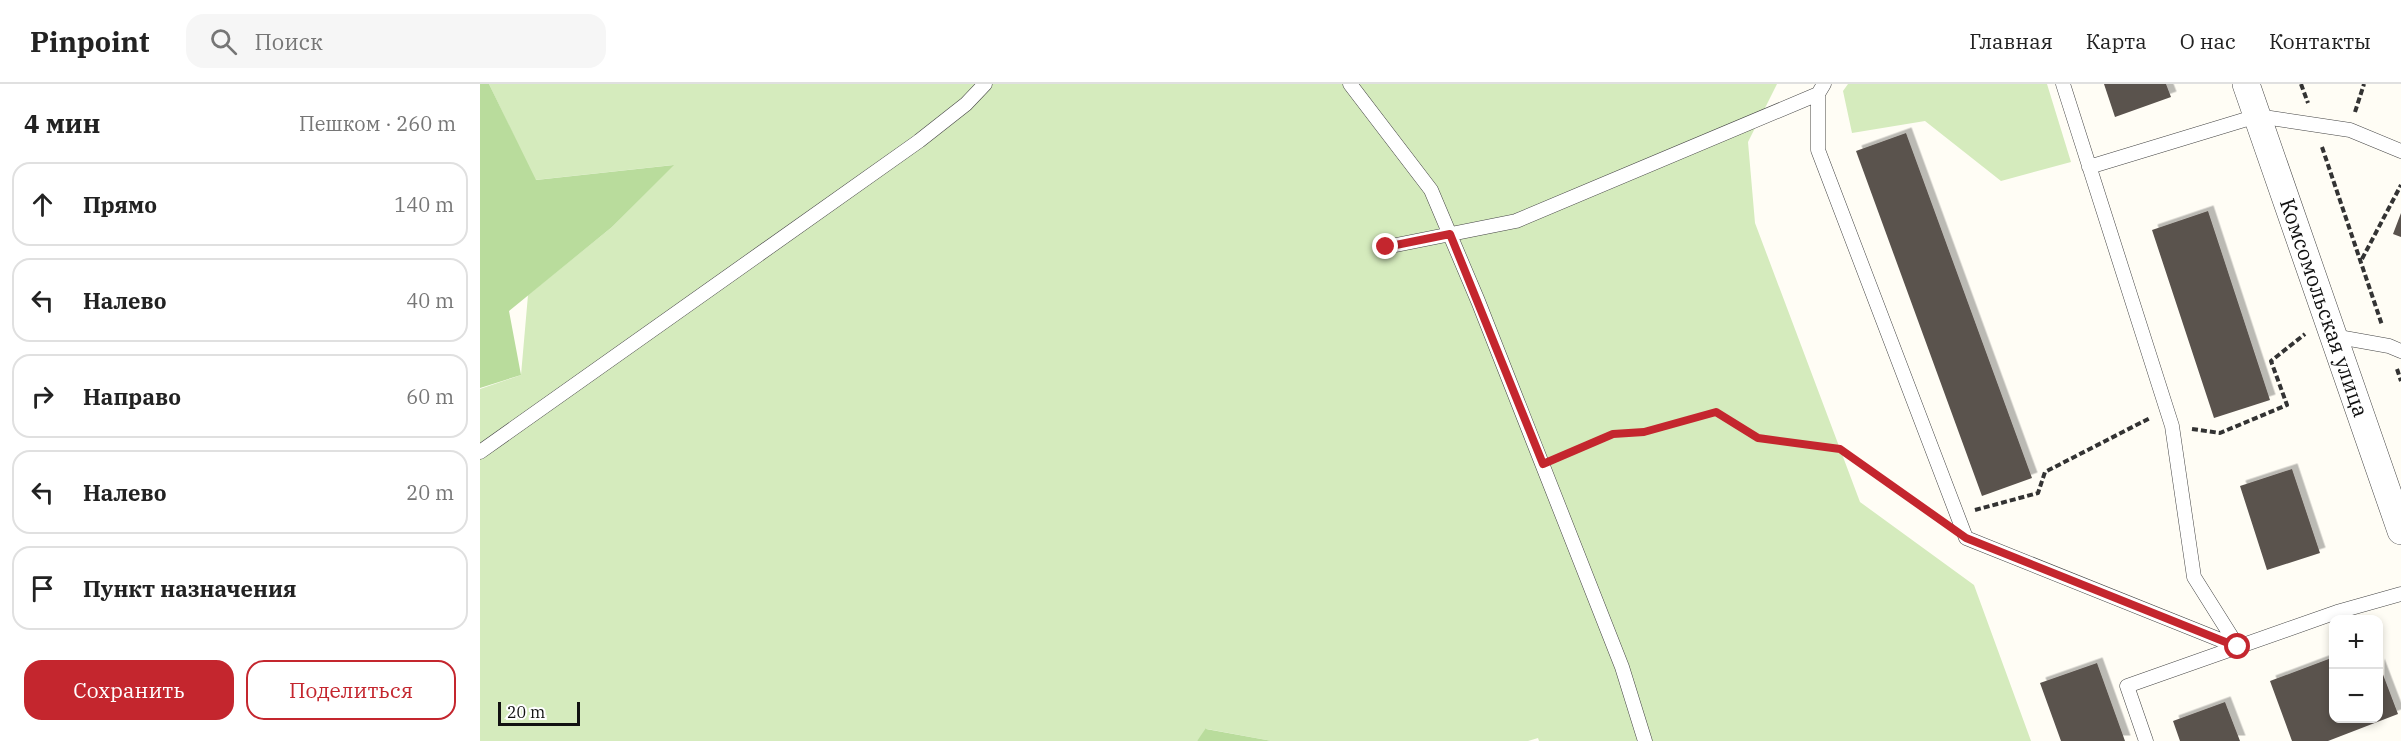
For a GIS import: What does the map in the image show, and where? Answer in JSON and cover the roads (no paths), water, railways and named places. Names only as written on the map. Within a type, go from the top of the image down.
[{"type":"street","name":"Комсомольская улица","points":[[2246,84],[2401,531]]},
{"type":"lane","points":[[480,452],[910,148],[966,104],[985,84]]},
{"type":"lane","points":[[1350,84],[1431,190],[1543,464],[1622,667],[1645,741]]},
{"type":"lane","points":[[2063,84],[2172,426],[2194,577],[2238,647]]},
{"type":"lane","points":[[1386,247],[1516,221],[1821,89],[1818,150],[1966,538],[2238,647]]},
{"type":"lane","points":[[2089,167],[2257,116],[2314,122],[2350,130],[2401,151]]},
{"type":"lane","points":[[2330,326],[2395,349]]},
{"type":"lane","points":[[2146,741],[2127,686],[2337,612],[2401,594]]}]
